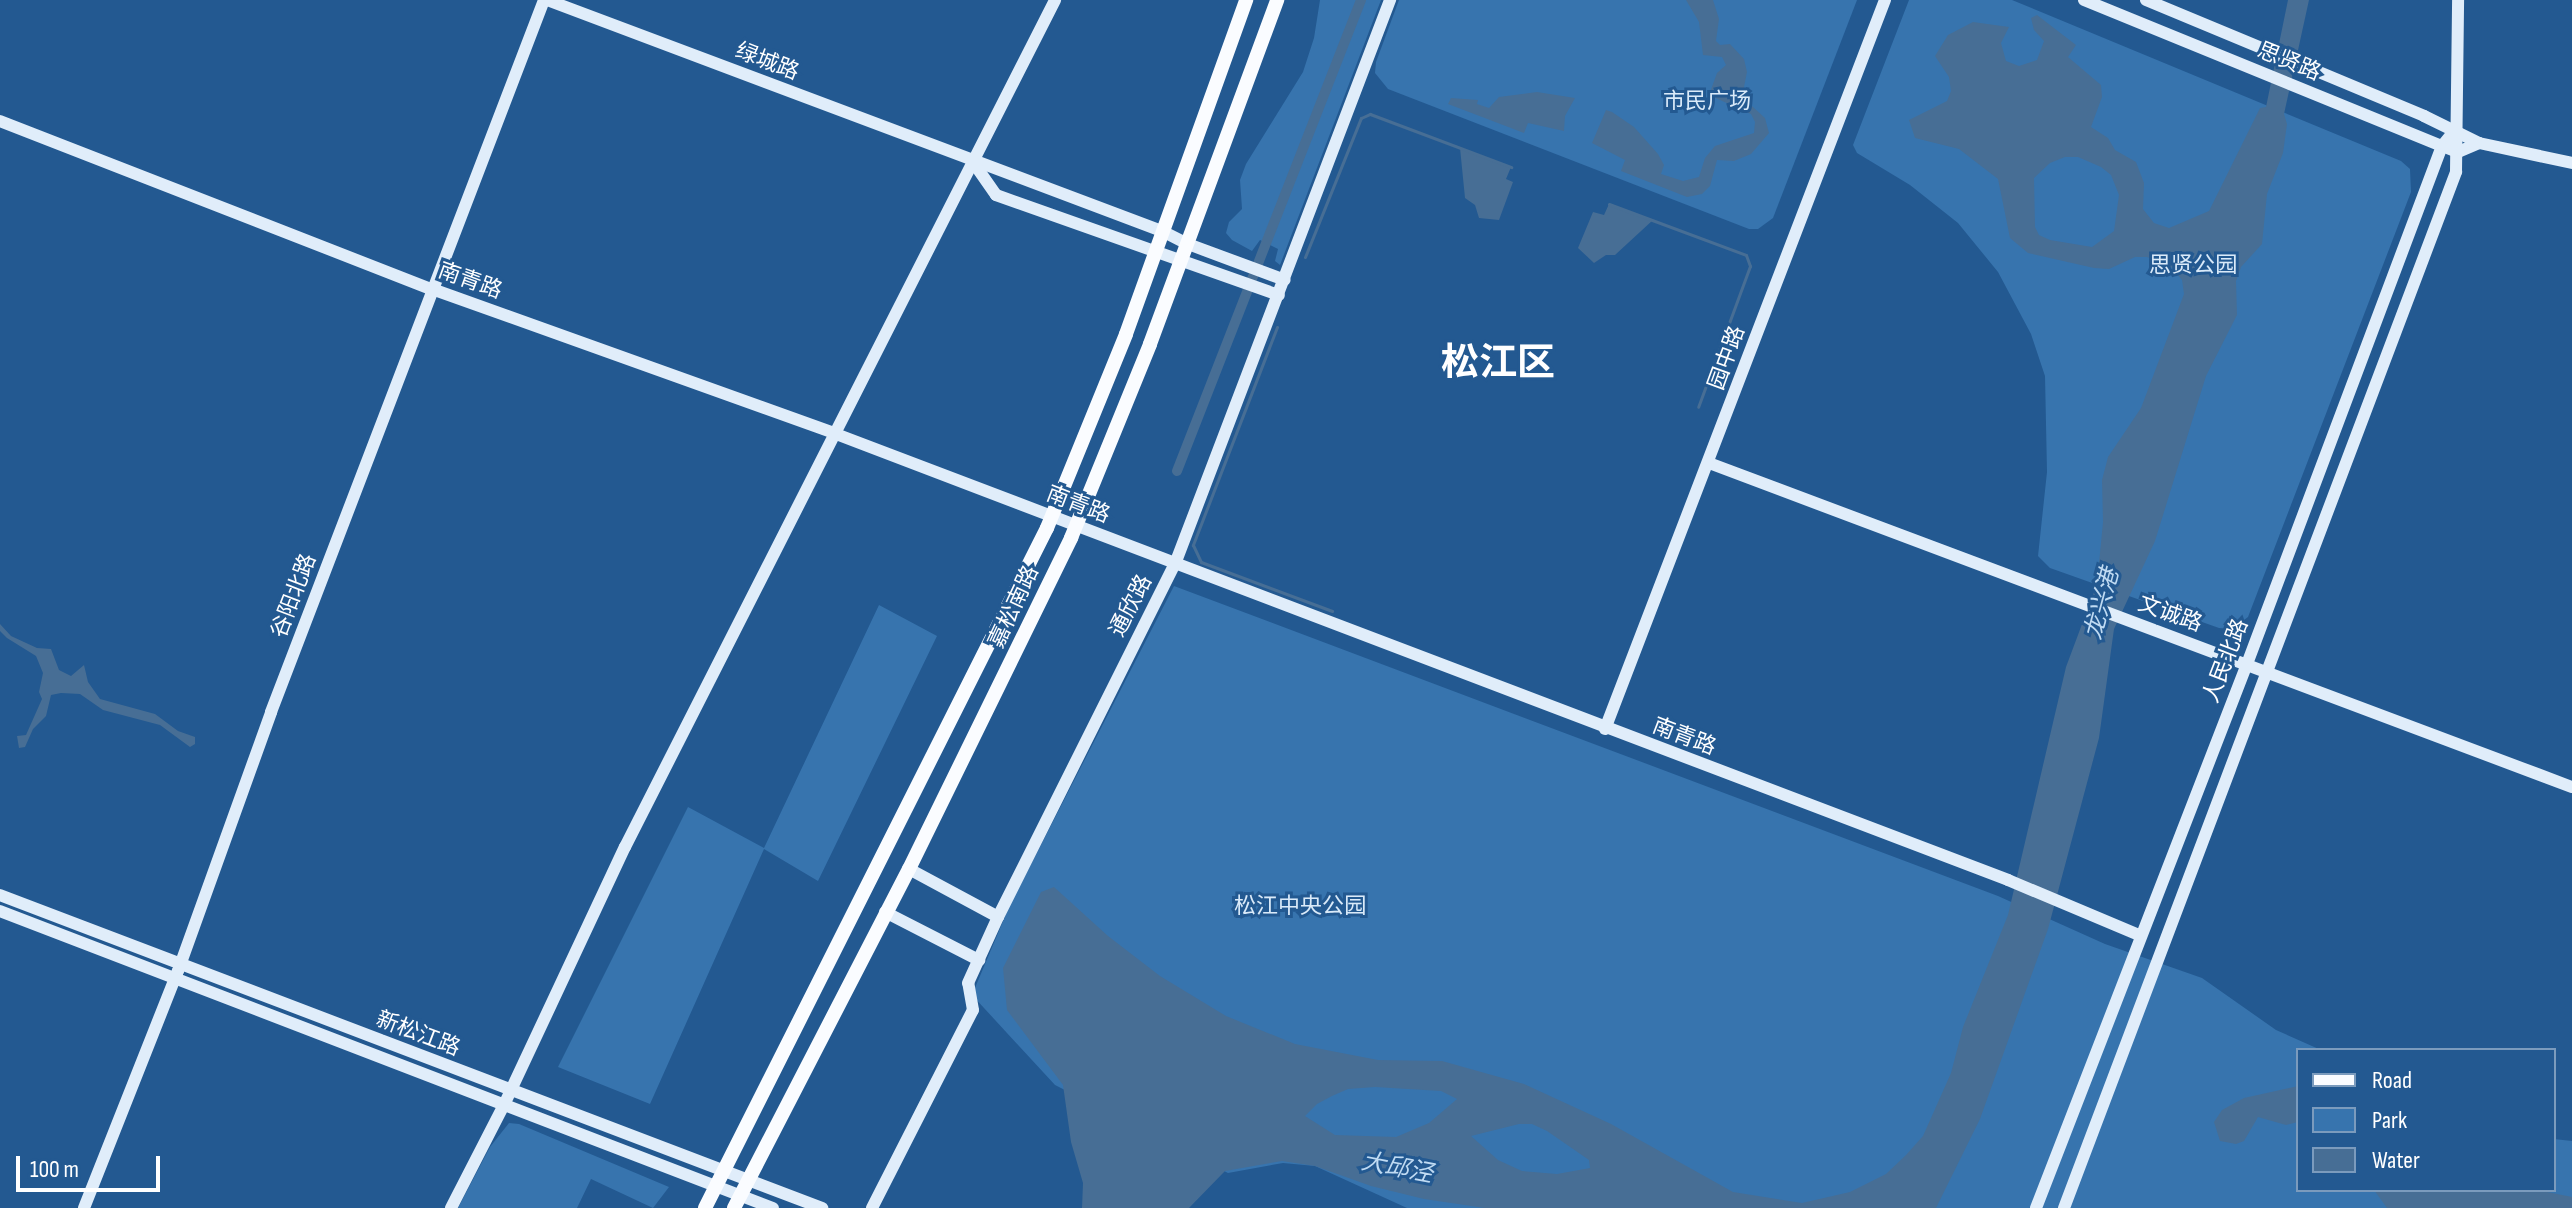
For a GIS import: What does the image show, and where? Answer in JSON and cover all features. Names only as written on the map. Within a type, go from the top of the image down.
[{"type":"main road","name":"嘉松南路","points":[[705,1208],[1003,621],[1051,516],[1155,253],[1246,0]]},
{"type":"main road","name":"嘉松南路","points":[[740,1195],[909,869],[1076,526],[1185,251],[1277,0]]},
{"type":"street","name":"绿城路","points":[[545,0],[1162,231],[1185,251],[1230,276],[1274,293]]},
{"type":"street","name":"谷阳北路","points":[[84,1208],[181,964],[271,712],[545,0]]},
{"type":"street","points":[[451,1208],[504,1105],[625,847],[1055,0]]},
{"type":"street","name":"通欣路","points":[[872,1208],[973,1010],[968,983],[998,917],[1175,564],[1279,278],[1390,0]]},
{"type":"street","name":"园中路","points":[[1605,729],[1885,0]]},
{"type":"street","name":"思贤路","points":[[2084,0],[2458,152]]},
{"type":"street","name":"思贤路","points":[[2146,0],[2455,130],[2479,143],[2572,163]]},
{"type":"street","name":"人民北路","points":[[2064,1208],[2270,671],[2456,172],[2458,0]]},
{"type":"street","name":"南青路","points":[[0,121],[432,289],[836,434],[2008,880],[2139,935]]},
{"type":"street","name":"人民北路","points":[[2036,1208],[2139,935],[2247,664],[2442,146],[2455,130]]},
{"type":"street","points":[[2458,152],[2479,143]]},
{"type":"street","name":"绿城路","points":[[973,162],[996,195],[1155,253],[1185,251],[1235,262],[1279,278]]},
{"type":"street","name":"文诚路","points":[[1709,463],[2270,671],[2572,787]]},
{"type":"street","points":[[909,869],[998,917]]},
{"type":"street","name":"新松江路","points":[[0,895],[510,1091],[719,1180],[740,1195],[773,1208]]},
{"type":"street","name":"新松江路","points":[[0,911],[174,981],[504,1105],[719,1180]]},
{"type":"street","points":[[885,912],[979,960]]},
{"type":"street","name":"新松江路","points":[[740,1195],[822,1208]]},
{"type":"green space","points":[[1320,0],[1381,0],[1280,265],[1275,261],[1278,249],[1260,240],[1252,251],[1226,233],[1229,222],[1242,209],[1240,180],[1246,164],[1303,72],[1314,38]]},
{"type":"green space","name":"市民广场","points":[[1399,0],[1857,0],[1773,218],[1758,229],[1749,229],[1388,89],[1375,73],[1376,62]]},
{"type":"green space","name":"思贤公园","points":[[1909,0],[2012,0],[2401,161],[2410,169],[2411,192],[2248,617],[2232,629],[2219,628],[2050,568],[2038,556],[2047,472],[2045,376],[2031,334],[1998,272],[1958,223],[1910,185],[1857,153],[1853,145]]},
{"type":"green space","name":"松江中央公园","points":[[1174,586],[1998,896],[2105,944],[2202,978],[2276,1030],[2316,1048],[2296,1048],[2296,1192],[2556,1192],[2556,1139],[2572,1141],[2572,1208],[1407,1208],[1315,1166],[1283,1163],[1228,1173],[1055,1085],[972,995],[1009,907]]},
{"type":"green space","points":[[879,605],[937,636],[818,881],[764,849],[650,1104],[558,1067],[688,807],[764,848]]},
{"type":"green space","points":[[509,1123],[519,1124],[669,1187],[653,1208],[591,1179],[577,1208],[458,1208],[490,1147]]},
{"type":"water","points":[[1686,0],[1713,0],[1719,19],[1716,41],[1720,45],[1730,44],[1744,59],[1747,72],[1742,97],[1765,118],[1769,133],[1751,154],[1734,161],[1717,160],[1710,186],[1702,194],[1687,197],[1621,171],[1625,160],[1592,143],[1606,110],[1612,112],[1634,127],[1658,154],[1664,165],[1661,174],[1683,181],[1699,177],[1705,158],[1715,146],[1754,133],[1755,122],[1751,114],[1709,95],[1717,73],[1726,65],[1722,57],[1703,55],[1699,22]]},
{"type":"water","points":[[2288,0],[2309,0],[2284,114],[2287,124],[2283,153],[2267,194],[2262,244],[2241,267],[2236,281],[2237,315],[2206,376],[2155,541],[2114,629],[2099,738],[2048,929],[1980,1119],[1936,1208],[1485,1208],[1424,1199],[1371,1186],[1315,1166],[1282,1161],[1225,1171],[1189,1208],[1082,1208],[1083,1183],[1071,1142],[1063,1085],[1007,1010],[1003,968],[1041,892],[1054,887],[1108,936],[1160,976],[1226,1016],[1295,1044],[1378,1060],[1442,1061],[1524,1084],[1611,1124],[1733,1192],[1802,1203],[1850,1192],[1886,1174],[1923,1136],[1951,1073],[1963,1027],[2008,915],[2066,667],[2097,584],[2103,522],[2102,480],[2108,457],[2141,408],[2184,294],[2182,280],[2171,267],[2147,257],[2135,257],[2109,269],[2028,253],[2010,238],[1998,179],[1959,149],[1915,138],[1909,120],[1947,101],[1951,91],[1949,77],[1935,56],[1948,35],[1973,22],[2009,27],[2001,43],[2006,61],[2019,66],[2037,60],[2044,41],[2034,30],[2031,18],[2037,15],[2076,45],[2068,57],[2101,85],[2102,97],[2091,127],[2108,138],[2115,150],[2136,162],[2144,183],[2143,209],[2154,223],[2169,228],[2209,211],[2260,108],[2266,107]],"holes":[[[2065,157],[2078,157],[2101,167],[2111,175],[2119,195],[2114,231],[2092,247],[2050,240],[2039,235],[2035,227],[2034,178],[2050,163]],[[1375,1087],[1441,1091],[1457,1099],[1429,1123],[1396,1137],[1335,1135],[1305,1116],[1317,1104],[1348,1089]],[[1519,1124],[1532,1124],[1589,1160],[1590,1168],[1557,1174],[1522,1171],[1498,1160],[1471,1136]]]},
{"type":"water","points":[[1537,92],[1575,98],[1565,116],[1564,131],[1528,123],[1524,133],[1448,104],[1451,98],[1478,100],[1477,104],[1489,108],[1499,97]]},
{"type":"water","points":[[1460,148],[1511,167],[1506,179],[1513,182],[1499,220],[1479,218],[1475,205],[1465,198]]},
{"type":"water","points":[[1609,204],[1653,220],[1615,255],[1606,255],[1594,263],[1578,248],[1593,212],[1604,215]]},
{"type":"water","points":[[0,624],[11,636],[37,648],[51,649],[59,670],[71,676],[84,665],[88,682],[100,699],[155,714],[178,731],[195,737],[195,744],[190,747],[160,725],[103,710],[80,694],[61,693],[51,695],[46,716],[33,729],[25,747],[19,748],[17,736],[26,735],[42,699],[39,692],[43,673],[36,656],[7,638],[0,631]]},
{"type":"water","points":[[2296,1086],[2296,1122],[2286,1125],[2258,1117],[2244,1141],[2236,1144],[2220,1141],[2214,1122],[2222,1110],[2244,1098]]},
{"type":"water","points":[[2375,1192],[2547,1192],[2572,1197],[2572,1208],[2387,1208]]},
{"type":"waterway","points":[[1177,471],[1361,0]]},
{"type":"waterway","points":[[1305,257],[1361,118],[1370,114],[1511,167]]},
{"type":"waterway","points":[[1609,204],[1746,255],[1750,266],[1698,407]]},
{"type":"waterway","points":[[1277,327],[1193,545],[1201,562],[1332,611]]},
{"type":"district","name":"松江区","points":[[1498,364]]},
{"type":"water label","name":"龙兴港","points":[[2102,604]]},
{"type":"water label","name":"大邱泾","points":[[1397,1168]]}]
